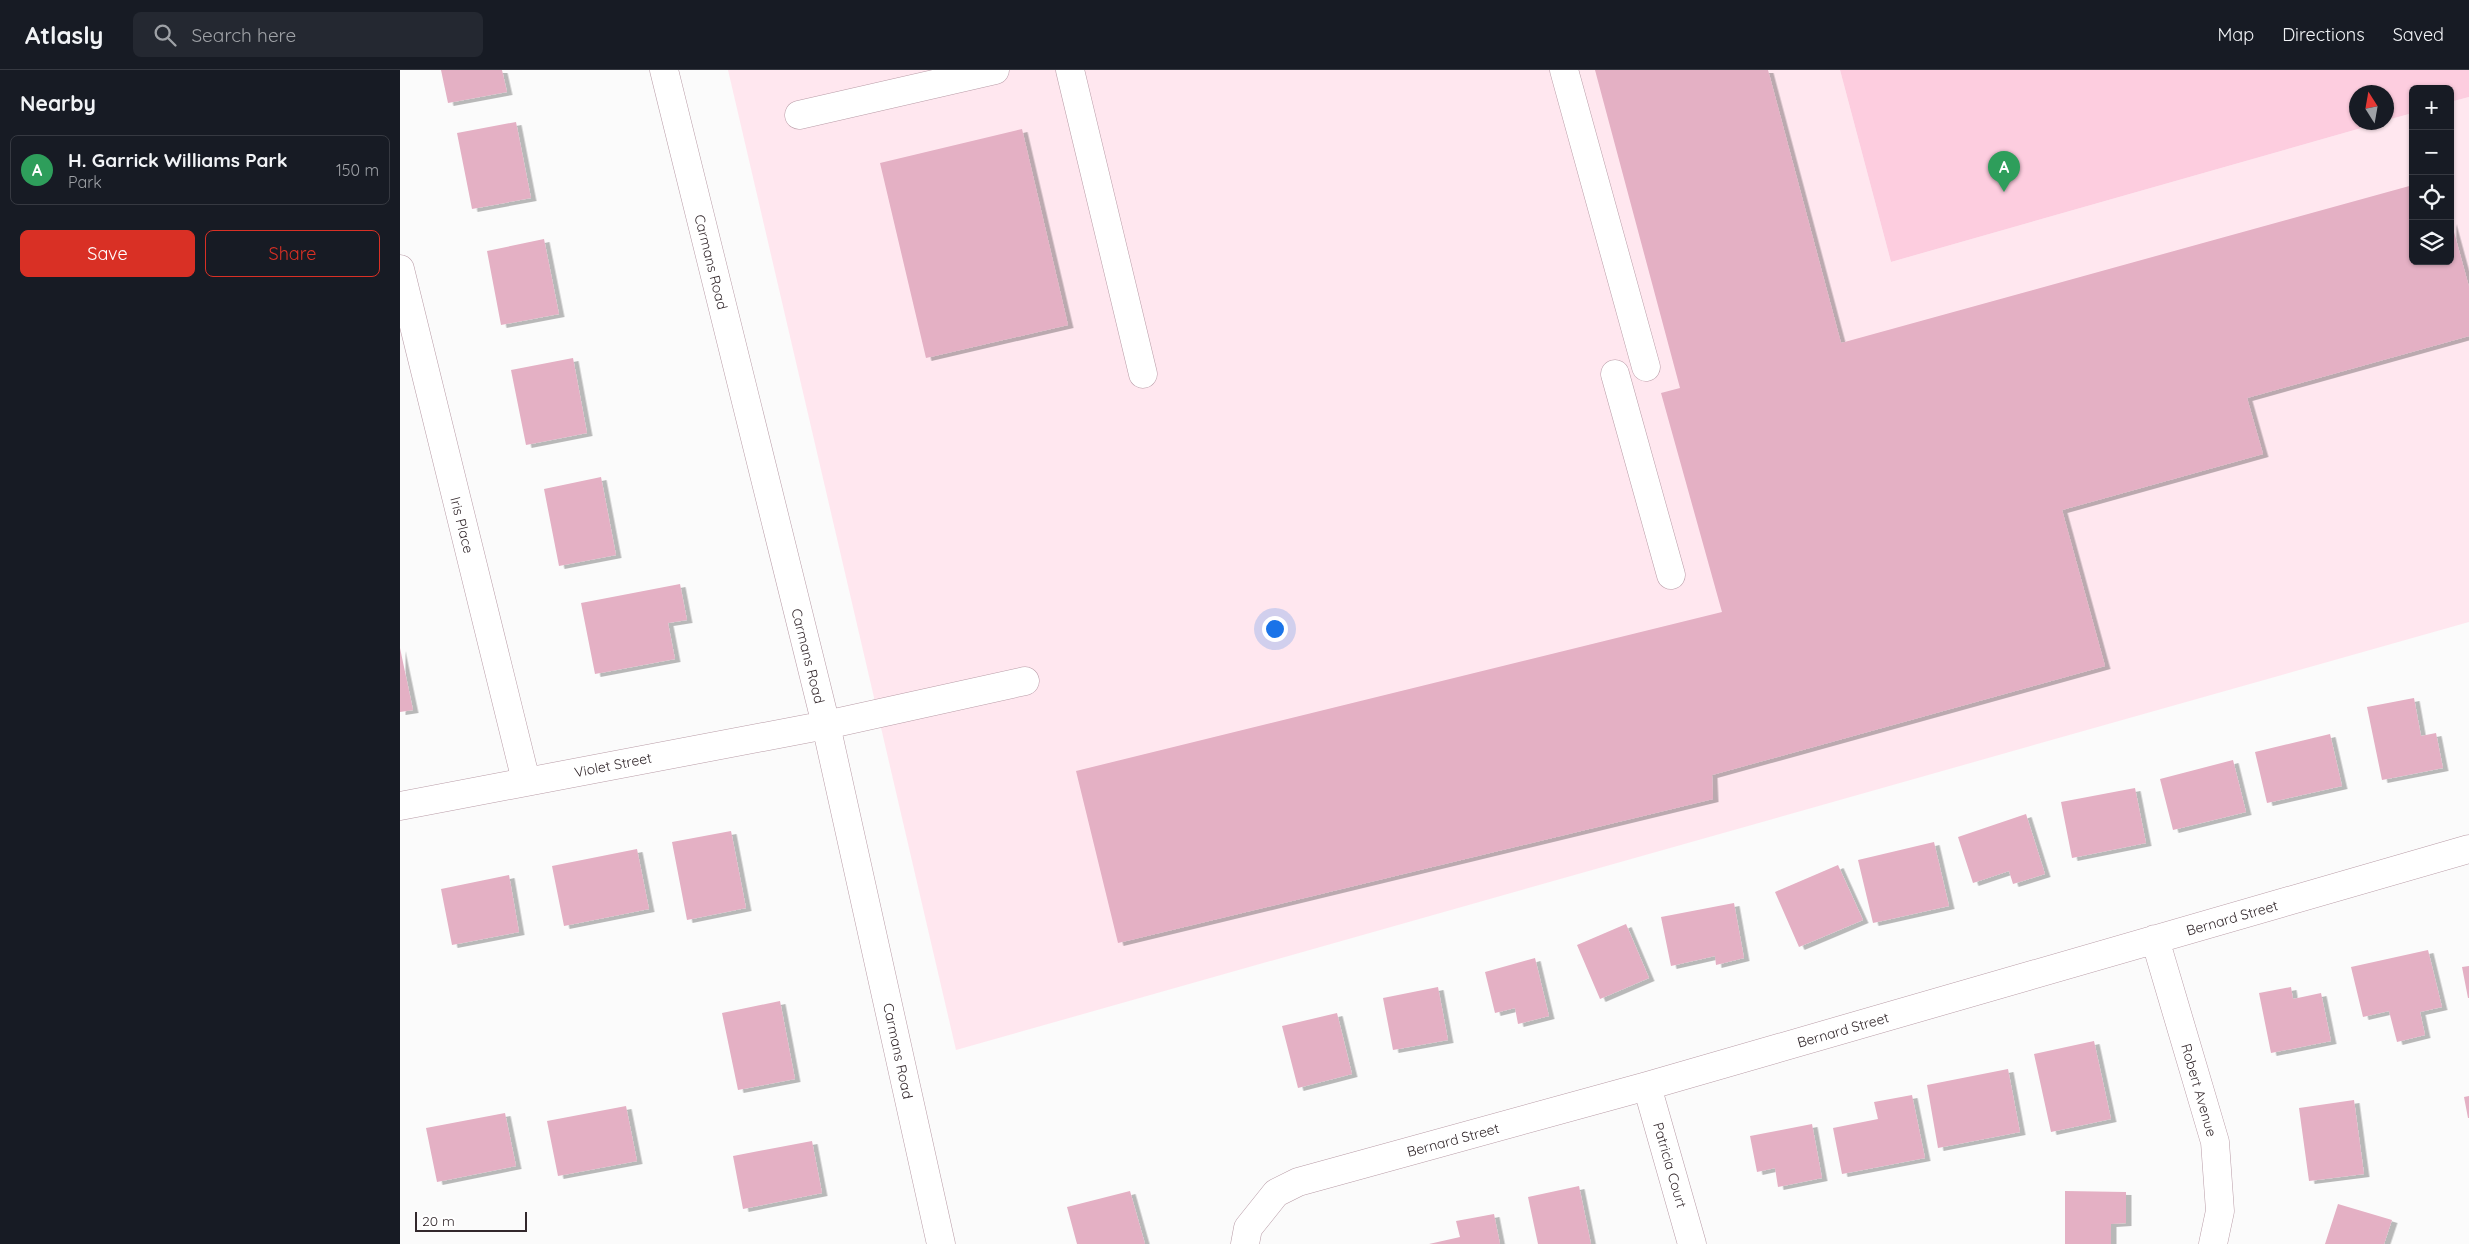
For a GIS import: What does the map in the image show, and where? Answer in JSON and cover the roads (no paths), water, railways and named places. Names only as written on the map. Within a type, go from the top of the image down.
[{"type":"street","name":"Carmans Road","points":[[664,70],[826,726],[941,1244]]},
{"type":"street","points":[[800,115],[895,81],[994,70]]},
{"type":"street","points":[[1070,70],[1143,374]]},
{"type":"street","points":[[1564,70],[1646,367]]},
{"type":"street","name":"Iris Place","points":[[400,269],[408,338],[526,781]]},
{"type":"street","points":[[1616,374],[1671,575]]},
{"type":"street","name":"Violet Street","points":[[400,806],[826,726],[1025,681]]},
{"type":"street","name":"Bernard Street","points":[[1245,1244],[1248,1228],[1276,1193],[1298,1182],[1647,1086],[2469,849]]},
{"type":"street","name":"Robert Avenue","points":[[2155,939],[2215,1142],[2220,1211],[2213,1244]]},
{"type":"street","name":"Patricia Court","points":[[1647,1086],[1692,1244]]},
{"type":"place","name":"H. Garrick Williams Park","points":[[2004,192]]}]
